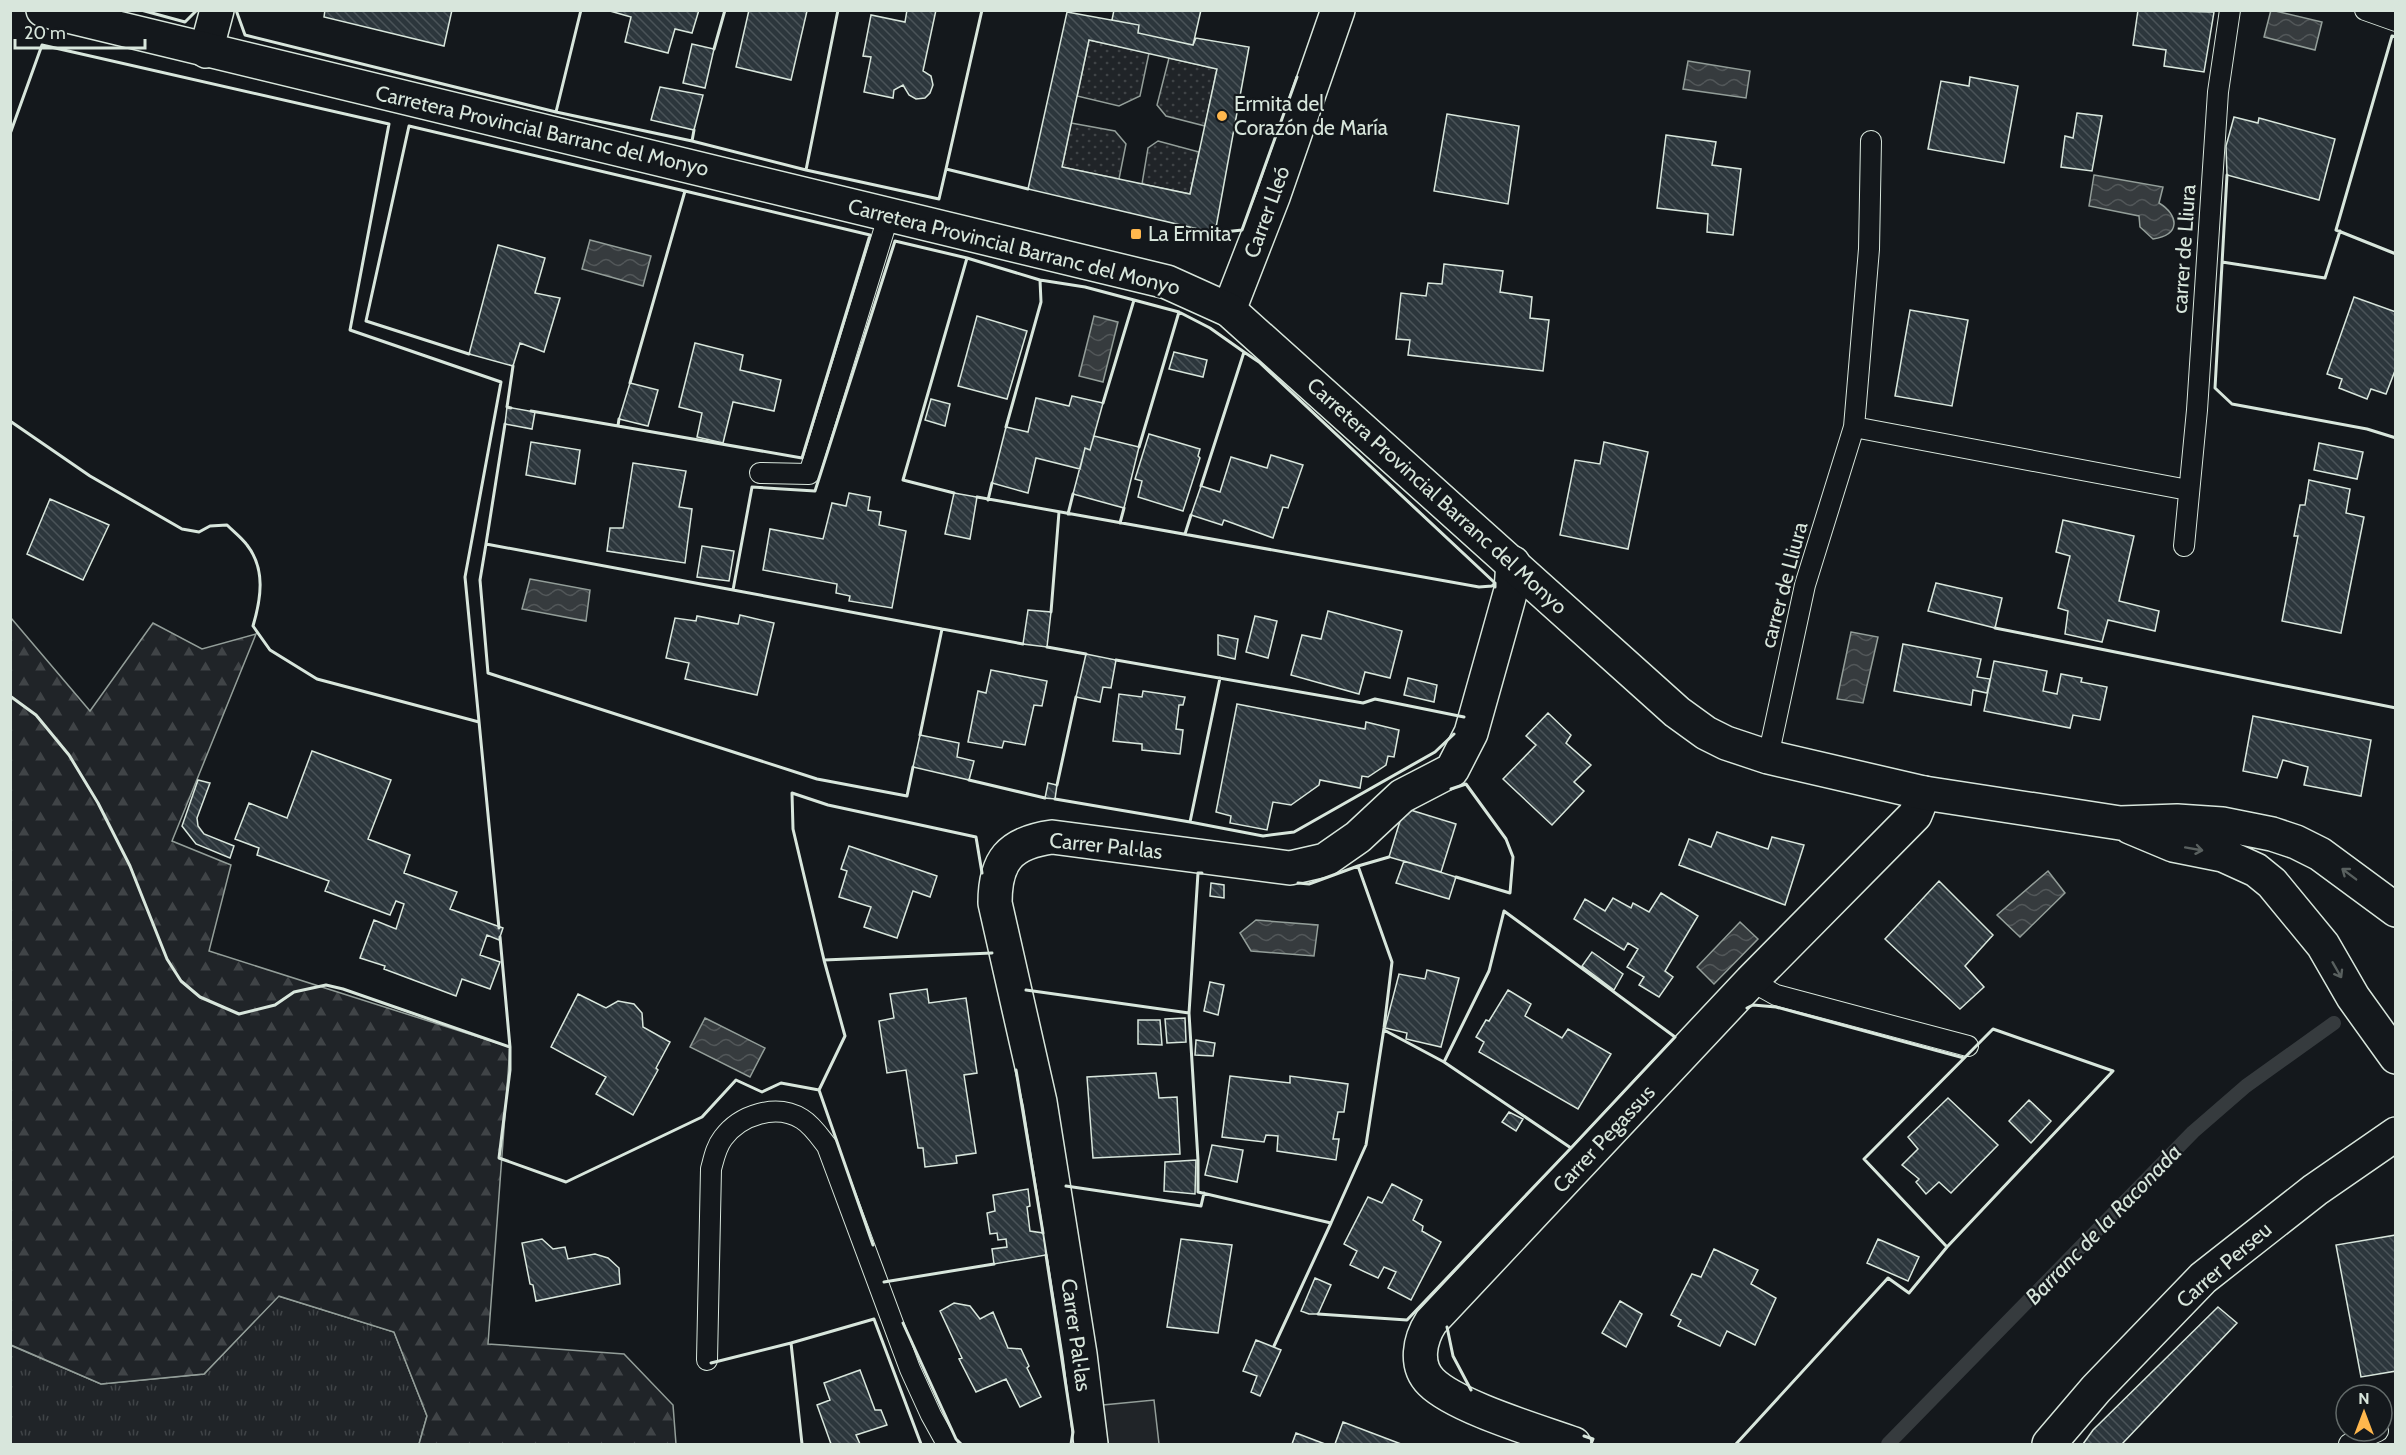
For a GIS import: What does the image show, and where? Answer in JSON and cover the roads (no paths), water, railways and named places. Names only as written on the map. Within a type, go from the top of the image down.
[{"type":"street","name":"Carretera Provincial Barranc del Monyo","points":[[43,10],[1167,282],[1229,310],[1677,712],[1716,738],[1768,757],[1924,792],[2120,823],[2177,821],[2222,824],[2272,834],[2296,842],[2320,854],[2396,910]]},
{"type":"street","points":[[206,51],[217,10]]},
{"type":"street","name":"Carrer Lleó","points":[[1229,310],[1273,197],[1338,10]]},
{"type":"street","name":"Carrer Pal·las","points":[[1091,1444],[1080,1354],[1040,1102],[995,903],[995,880],[1001,866],[1008,855],[1020,846],[1035,839],[1052,837],[1290,868],[1325,860],[1359,837],[1402,796],[1442,777],[1452,770],[1458,761],[1471,733],[1484,689],[1511,590],[1513,563]]},
{"type":"street","name":"Carrer Pegassus","points":[[1574,1444],[1490,1413],[1454,1397],[1431,1382],[1425,1373],[1420,1355],[1424,1335],[1431,1322],[1751,981],[1915,815],[1924,792]]},
{"type":"street","name":"Carretera Provincial Barranc del Monyo","points":[[2120,823],[2173,845],[2223,855],[2256,870],[2272,883],[2323,945],[2353,998],[2396,1056]]},
{"type":"street","name":"Carrer Perseu","points":[[2049,1444],[2096,1389],[2203,1278],[2315,1190],[2396,1134]]},
{"type":"lane","name":"carrer de Lliura","points":[[2184,546],[2198,410],[2218,92],[2230,10]]},
{"type":"lane","points":[[2365,10],[2396,21]]},
{"type":"lane","name":"carrer de Lliura","points":[[1768,757],[1805,585],[1854,427],[1869,249],[1871,141]]},
{"type":"lane","points":[[760,474],[809,474],[889,214]]},
{"type":"lane","points":[[1854,427],[2188,490]]},
{"type":"lane","points":[[1751,981],[1776,995],[1968,1046]]},
{"type":"lane","points":[[707,1360],[711,1168],[716,1150],[721,1140],[739,1122],[765,1112],[794,1115],[804,1120],[827,1146],[910,1369],[947,1444]]},
{"type":"water","points":[[2271,10],[2322,22],[2315,50],[2264,37]]},
{"type":"water","points":[[1688,61],[1750,71],[1746,98],[1683,89]]},
{"type":"water","points":[[2094,175],[2163,187],[2159,203],[2166,208],[2173,219],[2172,229],[2162,237],[2153,239],[2140,227],[2139,216],[2089,206]]},
{"type":"water","points":[[590,240],[651,256],[643,286],[582,269]]},
{"type":"water","points":[[1094,316],[1118,322],[1103,382],[1079,376]]},
{"type":"water","points":[[530,579],[590,590],[586,621],[522,609]]},
{"type":"water","points":[[1851,632],[1878,637],[1863,703],[1837,699]]},
{"type":"water","points":[[2048,871],[2065,893],[2020,937],[1997,915]]},
{"type":"water","points":[[1256,920],[1318,925],[1314,956],[1251,951],[1240,933]]},
{"type":"water","points":[[1740,922],[1758,939],[1714,984],[1697,967]]},
{"type":"water","points":[[705,1018],[765,1048],[750,1077],[690,1047]]},
{"type":"waterway","name":"Barranc de la Raconada","points":[[1888,1444],[2193,1132],[2246,1086],[2334,1023]]},
{"type":"place","name":"Ermita del Corazón de María","points":[[1222,116]]},
{"type":"place","name":"La Ermita","points":[[1136,234]]}]
